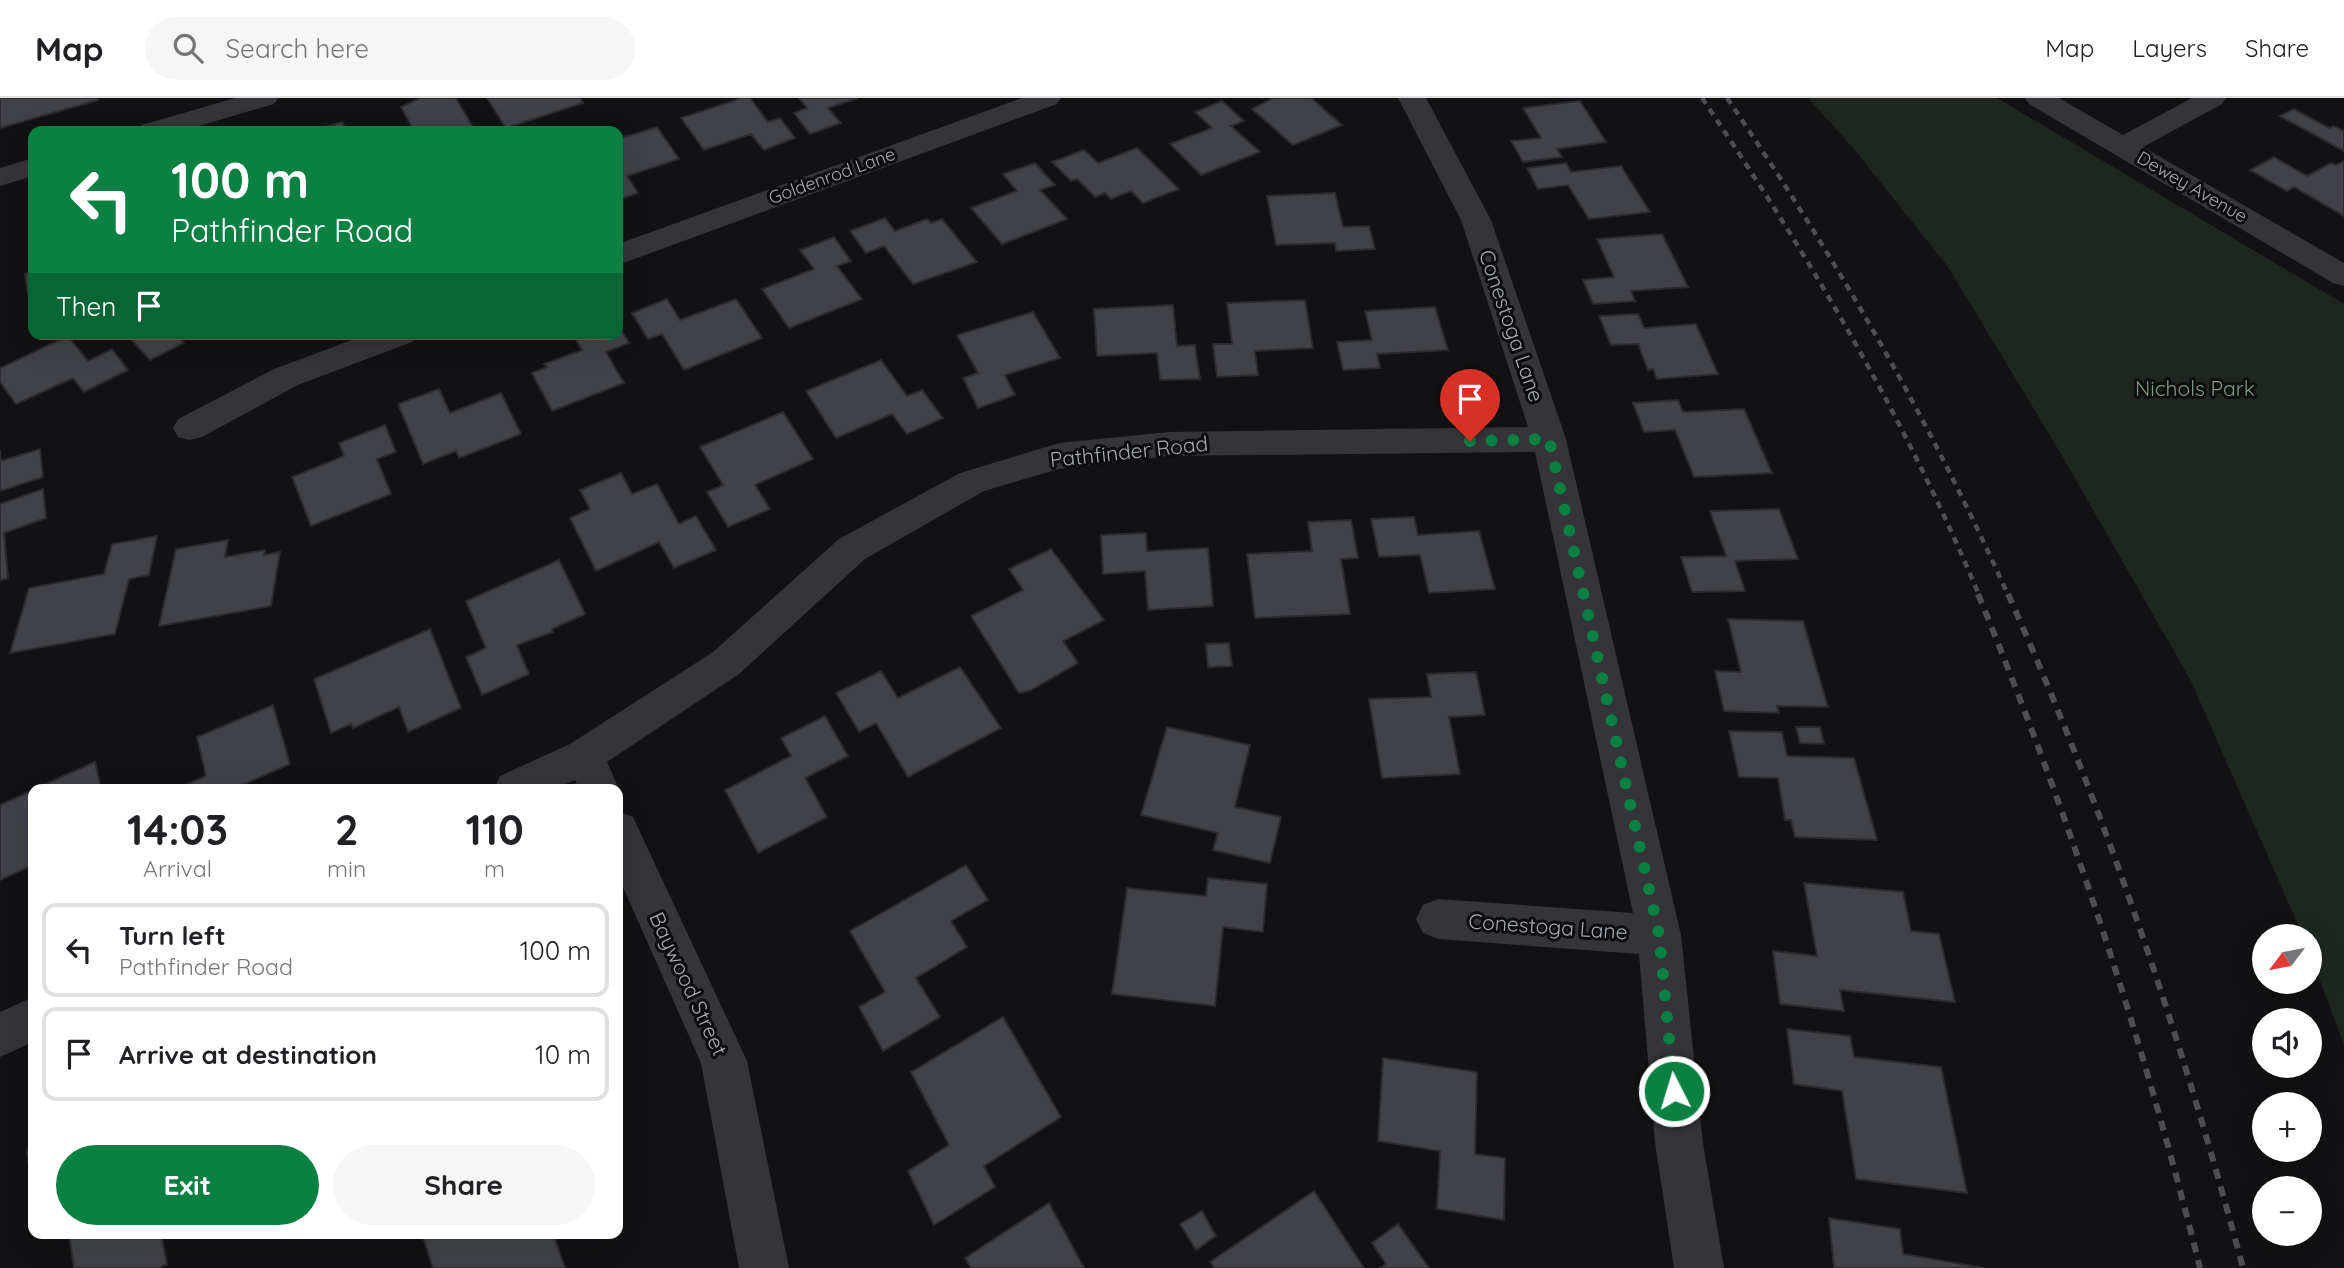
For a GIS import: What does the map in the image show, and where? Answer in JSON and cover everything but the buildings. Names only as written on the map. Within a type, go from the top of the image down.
[{"type":"street","points":[[169,126],[264,98]]},
{"type":"street","name":"Goldenrod Lane","points":[[623,253],[1046,98]]},
{"type":"street","name":"Conestoga Lane","points":[[1412,98],[1476,220],[1549,439],[1659,934],[1679,1143],[1699,1268]]},
{"type":"street","name":"Dewey Avenue","points":[[2039,98],[2344,276]]},
{"type":"street","points":[[2123,146],[2212,98]]},
{"type":"street","points":[[0,177],[28,169]]},
{"type":"street","points":[[190,428],[286,377],[385,340]]},
{"type":"street","name":"Pathfinder Road","points":[[538,784],[591,773],[726,663],[852,549],[972,482],[1059,456],[1169,444],[1549,439]]},
{"type":"street","name":"Baywood Street","points":[[623,841],[724,1061],[764,1268]]},
{"type":"street","name":"Conestoga Lane","points":[[1438,919],[1659,934]]},
{"type":"street","points":[[0,1035],[28,1021]]},
{"type":"green space","name":"Nichols Park","points":[[1808,98],[1997,98],[2344,304],[2344,1045],[2322,986],[2322,924],[2298,924],[2190,679],[2061,454],[1948,267],[1854,149]]},
{"type":"railway","points":[[1702,98],[1781,218],[1853,340],[1919,464],[1979,595]]},
{"type":"railway","points":[[1727,98],[1806,218],[1879,340],[1946,466],[2008,595]]},
{"type":"railway","points":[[1978,594],[2043,759],[2101,926],[2154,1096],[2200,1268]]},
{"type":"railway","points":[[2008,594],[2077,758],[2139,926],[2194,1096],[2243,1268]]},
{"type":"route","points":[[1470,441],[1549,439],[1659,934],[1674,1091]]}]
